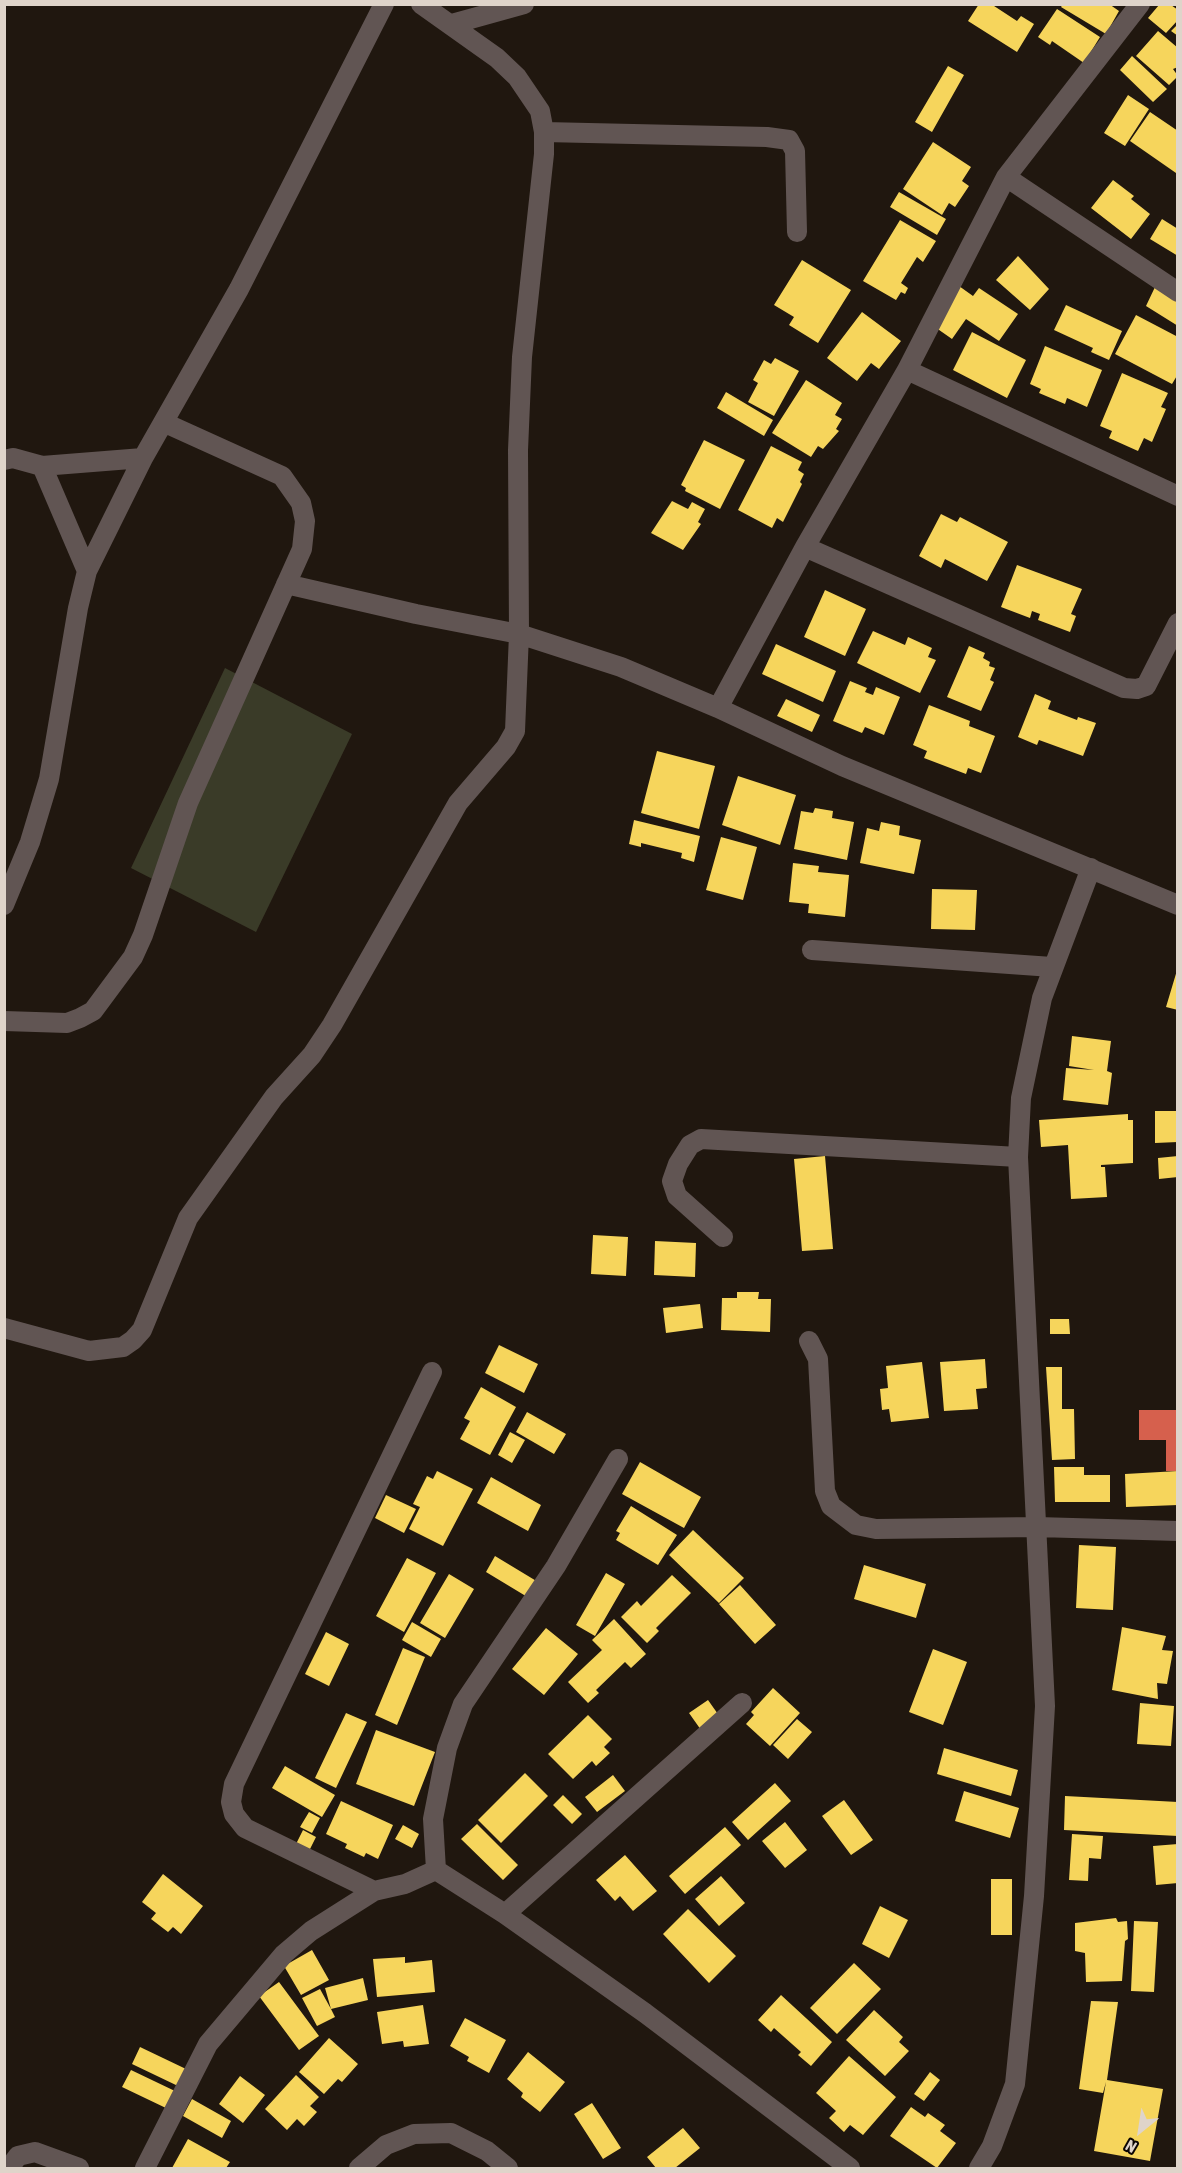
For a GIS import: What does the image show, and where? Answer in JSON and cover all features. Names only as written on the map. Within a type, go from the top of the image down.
[{"type":"street","points":[[4,905],[30,842],[49,779],[78,608],[87,571],[143,458],[165,423],[239,289],[384,4]]},
{"type":"street","points":[[4,1328],[89,1351],[123,1347],[142,1330],[188,1218],[274,1096],[312,1055],[332,1025],[459,802],[506,747],[515,731],[519,634],[518,450],[522,357],[544,154],[544,132],[540,111],[517,78],[452,24],[421,4]]},
{"type":"street","points":[[452,24],[525,4]]},
{"type":"street","points":[[718,708],[907,370],[1006,177],[1140,4]]},
{"type":"street","points":[[544,132],[789,140],[795,151],[797,232]]},
{"type":"street","points":[[1006,177],[1178,292]]},
{"type":"street","points":[[907,370],[1178,496]]},
{"type":"street","points":[[4,1021],[67,1023],[80,1018],[93,1011],[133,957],[188,802],[302,549],[305,521],[301,503],[282,476],[165,423]]},
{"type":"street","points":[[7,455],[42,466],[143,458]]},
{"type":"street","points":[[42,466],[87,571]]},
{"type":"street","points":[[806,547],[1124,688],[1137,689],[1146,686],[1178,624]]},
{"type":"street","points":[[286,584],[416,614],[519,634],[621,667],[718,708],[842,766],[1178,905]]},
{"type":"street","points":[[979,2169],[992,2146],[1015,2084],[1034,1896],[1045,1706],[1018,1157],[1021,1098],[1042,998],[1090,868]]},
{"type":"street","points":[[812,950],[1052,967]]},
{"type":"street","points":[[723,1237],[677,1196],[672,1181],[678,1164],[690,1145],[701,1139],[1018,1157]]},
{"type":"street","points":[[809,1341],[819,1359],[825,1491],[831,1506],[856,1525],[876,1529],[1037,1527],[1178,1531]]},
{"type":"street","points":[[374,1891],[245,1828],[234,1814],[231,1802],[234,1784],[432,1372]]},
{"type":"street","points":[[436,1870],[433,1819],[447,1748],[464,1704],[556,1566],[618,1459]]},
{"type":"street","points":[[505,1914],[742,1703]]},
{"type":"street","points":[[145,2169],[208,2044],[284,1954],[311,1931],[374,1891],[405,1884],[436,1870]]},
{"type":"street","points":[[436,1870],[505,1914],[645,2013],[850,2169]]},
{"type":"street","points":[[359,2169],[386,2145],[414,2134],[441,2133],[451,2133],[487,2151],[508,2169]]},
{"type":"street","points":[[9,2169],[18,2156],[35,2152],[79,2169]]},
{"type":"green space","points":[[225,668],[352,734],[256,932],[131,868]]},
{"type":"building: Homes","points":[[979,4],[991,4],[1017,21],[1021,16],[1034,24],[1017,52],[968,21]]},
{"type":"building: Homes","points":[[1063,4],[1109,4],[1119,11],[1106,34],[1061,7]]},
{"type":"building: Homes","points":[[1159,5],[1171,5],[1178,10],[1178,20],[1166,33],[1148,18]]},
{"type":"building: Homes","points":[[1057,9],[1100,37],[1084,63],[1052,41],[1050,45],[1038,37]]},
{"type":"building: Homes","points":[[1178,24],[1178,36],[1171,31]]},
{"type":"building: Homes","points":[[1158,31],[1178,48],[1178,67],[1173,69],[1178,76],[1169,85],[1136,56]]},
{"type":"building: Homes","points":[[1132,56],[1167,89],[1153,102],[1120,70]]},
{"type":"building: Homes","points":[[948,66],[964,75],[932,132],[915,122]]},
{"type":"building: Homes","points":[[1128,95],[1149,109],[1125,146],[1104,133]]},
{"type":"building: Homes","points":[[1150,112],[1178,131],[1176,173],[1130,141]]},
{"type":"building: Homes","points":[[933,142],[971,167],[962,181],[969,186],[955,207],[949,203],[942,215],[903,189]]},
{"type":"building: Homes","points":[[1113,180],[1134,196],[1131,199],[1150,214],[1131,239],[1091,208]]},
{"type":"building: Homes","points":[[899,192],[946,219],[937,235],[890,207]]},
{"type":"building: Homes","points":[[1162,219],[1178,229],[1178,256],[1150,239]]},
{"type":"building: Homes","points":[[900,220],[936,241],[923,262],[917,257],[901,283],[908,288],[905,294],[901,292],[896,300],[863,281]]},
{"type":"building: Homes","points":[[1018,256],[1049,289],[1030,310],[996,280]]},
{"type":"building: Homes","points":[[802,260],[851,290],[818,343],[789,325],[794,317],[774,305]]},
{"type":"building: Homes","points":[[959,286],[973,296],[979,288],[1018,314],[999,341],[966,319],[952,339],[932,325]]},
{"type":"building: Homes","points":[[1155,287],[1178,298],[1178,326],[1146,306]]},
{"type":"building: Homes","points":[[1066,305],[1122,331],[1109,360],[1091,352],[1093,348],[1054,330]]},
{"type":"building: Homes","points":[[862,312],[901,341],[879,369],[871,363],[857,381],[827,358]]},
{"type":"building: Homes","points":[[1136,315],[1178,337],[1178,374],[1172,384],[1115,354]]},
{"type":"building: Homes","points":[[972,332],[1026,360],[1007,398],[953,370]]},
{"type":"building: Homes","points":[[1045,346],[1102,370],[1087,407],[1067,398],[1065,404],[1039,393],[1041,389],[1030,384]]},
{"type":"building: Homes","points":[[775,358],[799,371],[774,416],[748,402],[758,383],[753,380],[764,360],[771,364]]},
{"type":"building: Homes","points":[[1122,373],[1168,393],[1161,407],[1166,409],[1152,442],[1144,438],[1138,451],[1109,438],[1112,431],[1100,426]]},
{"type":"building: Homes","points":[[806,380],[842,403],[835,415],[842,419],[836,429],[839,431],[823,449],[818,446],[811,457],[772,433]]},
{"type":"building: Homes","points":[[726,392],[773,420],[764,436],[717,408]]},
{"type":"building: Homes","points":[[704,440],[745,460],[720,509],[685,491],[686,488],[681,485]]},
{"type":"building: Homes","points":[[771,446],[802,462],[798,470],[804,474],[800,482],[802,484],[783,522],[777,518],[772,528],[738,510]]},
{"type":"building: Homes","points":[[672,501],[688,509],[692,502],[705,509],[698,522],[701,524],[683,550],[651,533]]},
{"type":"building: Homes","points":[[941,514],[957,522],[960,517],[1008,542],[987,581],[945,559],[941,568],[919,556]]},
{"type":"building: Homes","points":[[1017,565],[1082,589],[1071,614],[1076,616],[1070,632],[1038,620],[1040,614],[1032,611],[1030,618],[1001,607]]},
{"type":"building: Homes","points":[[825,590],[866,609],[845,656],[804,637]]},
{"type":"building: Homes","points":[[873,631],[905,645],[908,637],[932,648],[928,657],[936,660],[920,693],[857,663]]},
{"type":"building: Homes","points":[[776,644],[836,671],[823,702],[762,674]]},
{"type":"building: Homes","points":[[969,646],[985,653],[983,658],[990,662],[989,666],[995,668],[990,680],[994,682],[981,711],[947,697]]},
{"type":"building: Homes","points":[[850,681],[867,688],[865,692],[873,695],[876,687],[900,697],[884,735],[865,727],[862,733],[833,721]]},
{"type":"building: Homes","points":[[1035,694],[1051,701],[1048,709],[1077,720],[1078,717],[1096,723],[1083,756],[1039,740],[1037,745],[1018,737]]},
{"type":"building: Homes","points":[[786,699],[820,715],[812,732],[777,716]]},
{"type":"building: Homes","points":[[929,705],[970,721],[969,726],[995,736],[981,773],[968,768],[966,774],[924,758],[927,751],[913,745]]},
{"type":"building: Homes","points":[[657,751],[715,766],[699,829],[641,813]]},
{"type":"building: Homes","points":[[738,776],[796,795],[780,845],[722,825]]},
{"type":"building: Homes","points":[[815,808],[833,811],[832,818],[854,822],[847,860],[794,849],[801,811],[813,813]]},
{"type":"building: Homes","points":[[634,820],[700,836],[694,862],[681,858],[682,853],[641,843],[641,847],[629,844]]},
{"type":"building: Homes","points":[[881,822],[900,826],[899,835],[921,840],[914,874],[860,863],[867,828],[879,831]]},
{"type":"building: Homes","points":[[721,837],[757,847],[743,900],[706,890]]},
{"type":"building: Homes","points":[[793,863],[819,866],[818,872],[849,875],[845,917],[808,913],[809,904],[789,902]]},
{"type":"building: Homes","points":[[932,889],[977,890],[975,930],[931,929]]},
{"type":"building: Homes","points":[[1178,967],[1178,1010],[1166,1007]]},
{"type":"building: Homes","points":[[1072,1036],[1111,1041],[1107,1071],[1112,1073],[1108,1105],[1063,1100],[1066,1068],[1094,1070],[1069,1066]]},
{"type":"building: Homes","points":[[1155,1111],[1178,1111],[1178,1142],[1155,1143]]},
{"type":"building: Homes","points":[[1128,1114],[1128,1120],[1133,1120],[1133,1163],[1101,1165],[1105,1167],[1107,1197],[1071,1199],[1068,1145],[1041,1147],[1039,1120]]},
{"type":"building: Homes","points":[[825,1156],[833,1249],[802,1251],[794,1159]]},
{"type":"building: Homes","points":[[1178,1156],[1178,1177],[1159,1179],[1158,1158]]},
{"type":"building: Homes","points":[[593,1235],[628,1237],[626,1276],[591,1274]]},
{"type":"building: Homes","points":[[655,1241],[696,1243],[695,1277],[654,1275]]},
{"type":"building: Homes","points":[[737,1292],[759,1292],[758,1299],[771,1299],[770,1332],[721,1330],[722,1298],[737,1298]]},
{"type":"building: Homes","points":[[700,1304],[703,1328],[666,1333],[663,1308]]},
{"type":"building: Homes","points":[[1050,1319],[1069,1319],[1070,1334],[1050,1334]]},
{"type":"building: Homes","points":[[499,1345],[538,1364],[524,1393],[485,1373]]},
{"type":"building: Homes","points":[[985,1359],[987,1388],[976,1389],[978,1409],[944,1411],[940,1362]]},
{"type":"building: Homes","points":[[922,1362],[929,1418],[891,1422],[889,1409],[882,1410],[880,1389],[888,1388],[886,1366]]},
{"type":"building: Homes","points":[[1046,1367],[1062,1367],[1062,1409],[1074,1409],[1075,1459],[1052,1460]]},
{"type":"building: Homes","points":[[481,1387],[516,1407],[490,1455],[460,1439],[470,1421],[464,1418]]},
{"type":"building: Homes","points":[[527,1412],[566,1434],[554,1454],[516,1432]]},
{"type":"building: Homes","points":[[510,1432],[525,1440],[512,1463],[498,1455]]},
{"type":"building: Homes","points":[[640,1462],[701,1497],[684,1528],[622,1494]]},
{"type":"building: Homes","points":[[1054,1467],[1084,1467],[1084,1475],[1110,1475],[1110,1502],[1055,1502]]},
{"type":"building: Homes","points":[[437,1471],[473,1489],[443,1546],[409,1529],[420,1507],[413,1504],[427,1476],[433,1479]]},
{"type":"building: Homes","points":[[1178,1471],[1178,1505],[1126,1507],[1125,1474]]},
{"type":"building: Homes","points":[[491,1477],[541,1505],[528,1531],[477,1503]]},
{"type":"building: Homes","points":[[386,1495],[416,1509],[404,1533],[375,1518]]},
{"type":"building: Homes","points":[[631,1506],[677,1535],[658,1565],[616,1540],[620,1533],[616,1531]]},
{"type":"building: Homes","points":[[693,1530],[744,1578],[719,1603],[669,1555]]},
{"type":"building: Homes","points":[[1079,1545],[1116,1547],[1113,1610],[1076,1608]]},
{"type":"building: Homes","points":[[495,1556],[538,1582],[529,1598],[486,1572]]},
{"type":"building: Homes","points":[[407,1558],[436,1573],[404,1632],[376,1616]]},
{"type":"building: Homes","points":[[864,1565],[926,1584],[916,1618],[854,1599]]},
{"type":"building: Homes","points":[[606,1573],[625,1584],[595,1636],[576,1625]]},
{"type":"building: Homes","points":[[449,1574],[474,1589],[445,1638],[420,1623]]},
{"type":"building: Homes","points":[[672,1575],[691,1593],[656,1628],[659,1631],[647,1643],[621,1617],[637,1601],[641,1606]]},
{"type":"building: Homes","points":[[740,1585],[776,1625],[755,1644],[719,1604]]},
{"type":"building: Homes","points":[[614,1619],[646,1654],[631,1668],[625,1662],[596,1690],[599,1693],[588,1703],[568,1682],[602,1650],[592,1640]]},
{"type":"building: Homes","points":[[412,1622],[441,1639],[431,1657],[402,1640]]},
{"type":"building: Homes","points":[[1122,1627],[1166,1636],[1162,1650],[1173,1651],[1167,1684],[1157,1683],[1158,1699],[1112,1690]]},
{"type":"building: Homes","points":[[546,1628],[578,1654],[544,1695],[512,1669]]},
{"type":"building: Homes","points":[[326,1632],[349,1644],[329,1686],[305,1674]]},
{"type":"building: Homes","points":[[403,1648],[425,1657],[397,1725],[375,1715]]},
{"type":"building: Homes","points":[[933,1649],[967,1662],[943,1725],[909,1712]]},
{"type":"building: Homes","points":[[773,1688],[800,1713],[770,1746],[746,1724],[754,1715],[751,1712]]},
{"type":"building: Homes","points":[[708,1700],[720,1717],[701,1730],[689,1713]]},
{"type":"building: Homes","points":[[1140,1703],[1174,1706],[1171,1746],[1137,1744]]},
{"type":"building: Homes","points":[[346,1713],[367,1722],[336,1788],[315,1778]]},
{"type":"building: Homes","points":[[588,1715],[612,1739],[604,1747],[610,1753],[596,1766],[592,1761],[573,1779],[548,1754]]},
{"type":"building: Homes","points":[[797,1719],[812,1732],[788,1759],[773,1745]]},
{"type":"building: Homes","points":[[376,1730],[435,1752],[414,1806],[356,1784]]},
{"type":"building: Homes","points":[[944,1748],[1018,1770],[1011,1796],[937,1774]]},
{"type":"building: Homes","points":[[285,1766],[335,1795],[322,1817],[272,1788]]},
{"type":"building: Homes","points":[[525,1773],[548,1796],[501,1843],[478,1820]]},
{"type":"building: Homes","points":[[613,1775],[625,1791],[597,1812],[585,1797]]},
{"type":"building: Homes","points":[[775,1783],[791,1801],[748,1840],[732,1822]]},
{"type":"building: Homes","points":[[964,1791],[1019,1808],[1010,1838],[955,1821]]},
{"type":"building: Homes","points":[[563,1795],[582,1814],[572,1824],[553,1805]]},
{"type":"building: Homes","points":[[1065,1796],[1178,1802],[1178,1836],[1064,1830]]},
{"type":"building: Homes","points":[[844,1800],[873,1840],[851,1855],[822,1816]]},
{"type":"building: Homes","points":[[341,1801],[393,1825],[378,1859],[366,1853],[364,1857],[345,1848],[347,1844],[326,1834]]},
{"type":"building: Homes","points":[[309,1812],[320,1818],[312,1833],[300,1827]]},
{"type":"building: Homes","points":[[785,1822],[807,1850],[785,1868],[762,1841]]},
{"type":"building: Homes","points":[[477,1824],[518,1865],[503,1880],[461,1839]]},
{"type":"building: Homes","points":[[403,1825],[419,1834],[412,1848],[395,1839]]},
{"type":"building: Homes","points":[[725,1827],[741,1845],[685,1894],[669,1876]]},
{"type":"building: Homes","points":[[303,1830],[316,1837],[309,1851],[296,1844]]},
{"type":"building: Homes","points":[[1072,1834],[1103,1836],[1101,1859],[1089,1858],[1088,1881],[1069,1880]]},
{"type":"building: Homes","points":[[1178,1844],[1178,1883],[1156,1885],[1153,1846]]},
{"type":"building: Homes","points":[[625,1855],[657,1891],[633,1911],[620,1896],[615,1901],[596,1880]]},
{"type":"building: Homes","points":[[163,1874],[203,1906],[181,1934],[173,1927],[168,1932],[151,1919],[156,1913],[142,1902]]},
{"type":"building: Homes","points":[[721,1876],[745,1903],[719,1926],[695,1899]]},
{"type":"building: Homes","points":[[991,1879],[1012,1879],[1012,1935],[991,1935]]},
{"type":"building: Homes","points":[[880,1906],[908,1920],[889,1958],[862,1944]]},
{"type":"building: Homes","points":[[688,1909],[736,1956],[709,1983],[663,1934]]},
{"type":"building: Homes","points":[[1116,1918],[1118,1922],[1127,1921],[1128,1939],[1125,1941],[1122,1981],[1086,1982],[1085,1953],[1075,1951],[1075,1923]]},
{"type":"building: Homes","points":[[1134,1921],[1158,1922],[1154,1992],[1131,1991]]},
{"type":"building: Homes","points":[[312,1950],[329,1980],[301,1995],[284,1966]]},
{"type":"building: Homes","points":[[405,1957],[405,1963],[432,1960],[435,1992],[377,1997],[373,1959]]},
{"type":"building: Homes","points":[[854,1963],[881,1989],[837,2034],[810,2008]]},
{"type":"building: Homes","points":[[363,1978],[368,2000],[331,2009],[325,1988]]},
{"type":"building: Homes","points":[[279,1982],[319,2036],[299,2050],[259,1996]]},
{"type":"building: Homes","points":[[320,1989],[335,2017],[317,2026],[302,1998]]},
{"type":"building: Homes","points":[[781,1995],[832,2042],[811,2066],[798,2055],[801,2052],[774,2028],[771,2032],[758,2020]]},
{"type":"building: Homes","points":[[1091,2001],[1118,2002],[1107,2080],[1163,2089],[1150,2161],[1094,2151],[1106,2082],[1103,2093],[1079,2089]]},
{"type":"building: Homes","points":[[423,2005],[429,2044],[404,2047],[403,2041],[382,2044],[377,2012]]},
{"type":"building: Homes","points":[[874,2010],[903,2037],[899,2042],[909,2051],[885,2076],[846,2040]]},
{"type":"building: Homes","points":[[465,2018],[506,2040],[489,2073],[467,2061],[469,2057],[450,2046]]},
{"type":"building: Homes","points":[[329,2038],[358,2064],[342,2082],[338,2079],[324,2094],[299,2072]]},
{"type":"building: Homes","points":[[140,2047],[186,2069],[178,2086],[132,2064]]},
{"type":"building: Homes","points":[[528,2052],[565,2082],[540,2112],[521,2097],[523,2093],[507,2079]]},
{"type":"building: Homes","points":[[849,2056],[896,2097],[863,2135],[850,2125],[844,2132],[829,2118],[836,2111],[816,2093]]},
{"type":"building: Homes","points":[[131,2070],[177,2092],[168,2109],[122,2087]]},
{"type":"building: Homes","points":[[930,2072],[940,2080],[924,2101],[914,2094]]},
{"type":"building: Homes","points":[[296,2075],[319,2097],[310,2106],[317,2112],[304,2126],[297,2119],[287,2130],[265,2109]]},
{"type":"building: Homes","points":[[240,2076],[265,2095],[243,2123],[219,2104]]},
{"type":"building: Homes","points":[[192,2099],[231,2121],[222,2138],[183,2116]]},
{"type":"building: Homes","points":[[592,2103],[621,2148],[603,2159],[574,2114]]},
{"type":"building: Homes","points":[[911,2107],[925,2117],[928,2113],[945,2125],[940,2131],[956,2143],[937,2168],[890,2136]]},
{"type":"building: Homes","points":[[683,2128],[700,2148],[675,2168],[656,2168],[647,2157]]},
{"type":"building: Homes","points":[[188,2139],[230,2162],[226,2168],[172,2168]]},
{"type":"building: Shops","points":[[1139,1410],[1178,1410],[1178,1471],[1166,1471],[1166,1440],[1139,1440]]}]
